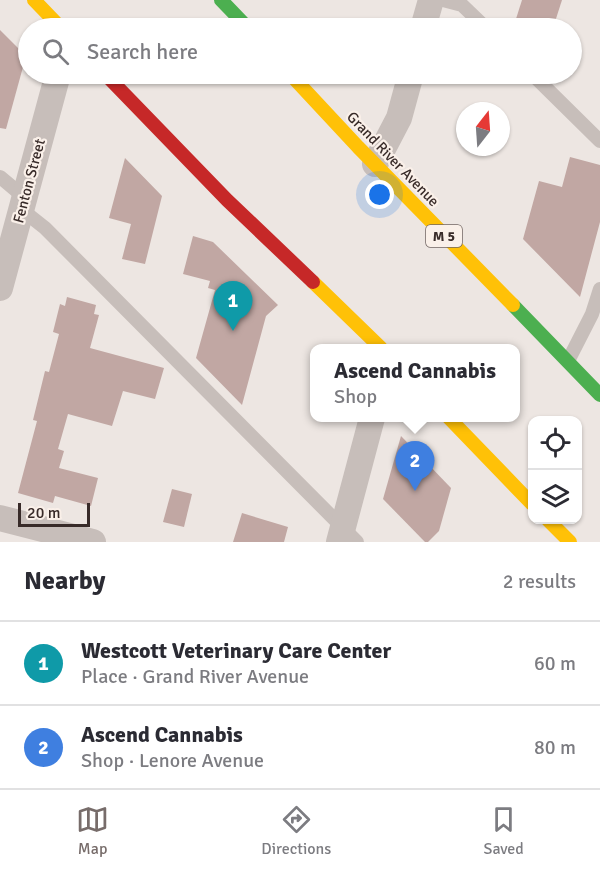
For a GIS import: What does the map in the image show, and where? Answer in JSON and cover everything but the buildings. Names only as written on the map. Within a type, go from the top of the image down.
[{"type":"main road","points":[[33,0],[51,18]]},
{"type":"main road","points":[[221,0],[238,18]]},
{"type":"main road","points":[[115,84],[227,200],[377,344]]},
{"type":"main road","name":"Grand River Avenue","points":[[299,84],[600,396]]},
{"type":"main road","points":[[453,422],[528,500]]},
{"type":"main road","points":[[553,524],[570,542]]},
{"type":"street","points":[[426,18],[431,0]]},
{"type":"street","name":"Fenton Street","points":[[0,288],[55,84]]},
{"type":"street","points":[[375,164],[399,118],[408,84]]},
{"type":"street","points":[[346,537],[371,422]]},
{"type":"street","points":[[0,518],[93,542]]},
{"type":"lane","points":[[443,0],[462,5],[476,18]]},
{"type":"lane","points":[[542,84],[600,141]]},
{"type":"lane","points":[[0,177],[45,228],[346,537]]},
{"type":"lane","points":[[567,362],[592,314],[600,289]]},
{"type":"traffic: fast","points":[[221,0],[238,18]]},
{"type":"traffic: fast","points":[[513,305],[600,395]]},
{"type":"traffic: slow","points":[[34,0],[51,18]]},
{"type":"traffic: slow","points":[[299,84],[513,305]]},
{"type":"traffic: slow","points":[[313,282],[377,344]]},
{"type":"traffic: slow","points":[[453,422],[528,500]]},
{"type":"traffic: slow","points":[[552,524],[570,542]]},
{"type":"traffic: jam","points":[[115,84],[227,200],[313,282]]},
{"type":"place","name":"Westcott Veterinary Care Center","points":[[233,331]]},
{"type":"place","name":"Ascend Cannabis","points":[[415,491]]}]
